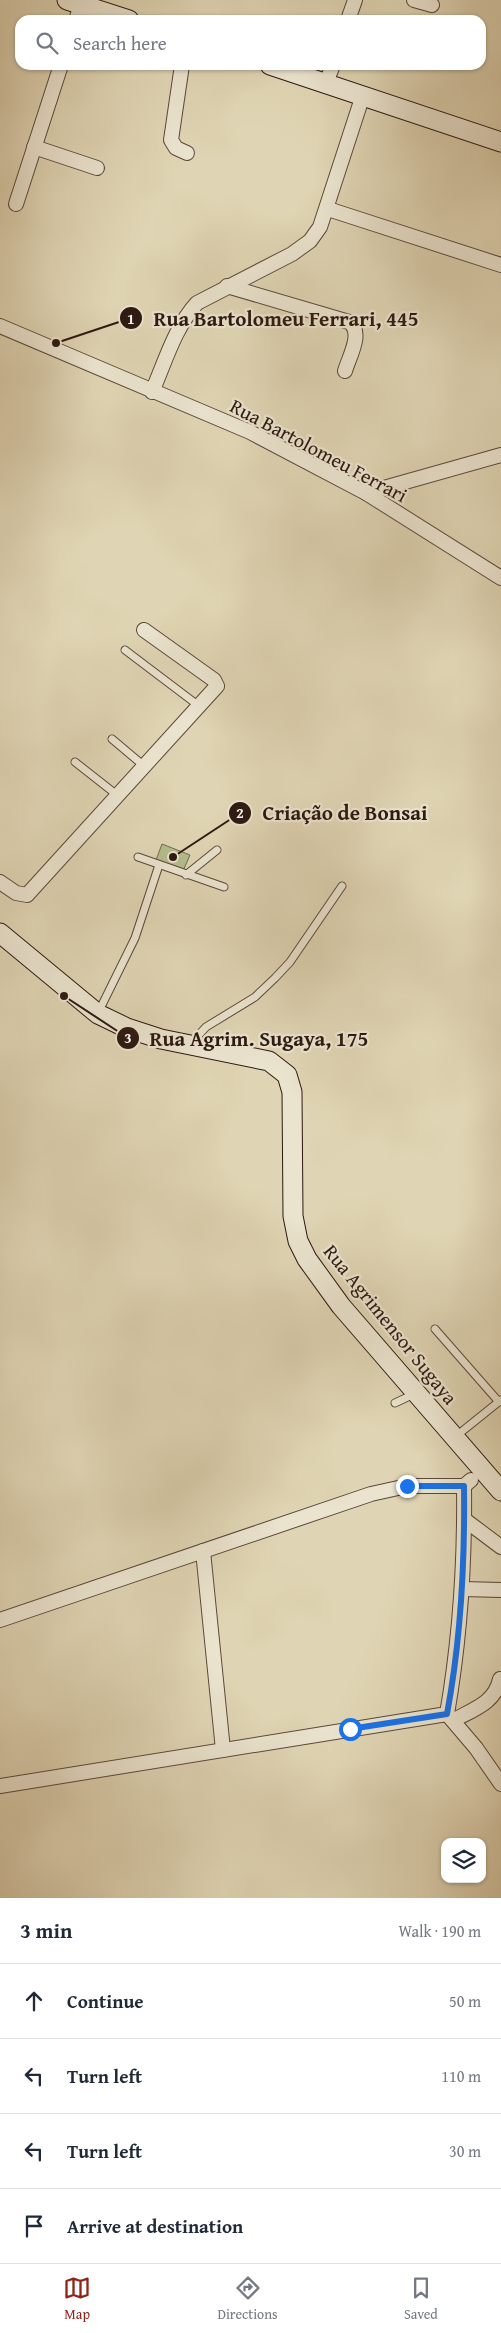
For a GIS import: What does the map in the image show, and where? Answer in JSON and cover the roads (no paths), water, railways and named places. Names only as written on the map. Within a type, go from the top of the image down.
[{"type":"main road","points":[[75,8],[106,15]]},
{"type":"main road","points":[[286,70],[501,142]]},
{"type":"main road","name":"Rua Agrimensor Sugaya","points":[[0,933],[98,1014],[127,1028],[190,1045],[269,1061],[287,1075],[292,1092],[293,1216],[298,1241],[307,1259],[336,1299],[455,1437],[473,1478],[501,1491]]},
{"type":"street","points":[[350,15],[355,0]]},
{"type":"street","points":[[414,0],[432,5]]},
{"type":"street","points":[[16,204],[59,70]]},
{"type":"street","points":[[181,70],[171,140],[176,148],[187,153]]},
{"type":"street","points":[[326,83],[331,70]]},
{"type":"street","points":[[152,392],[186,315],[197,303],[292,254],[310,242],[320,227],[328,209],[363,95]]},
{"type":"street","points":[[34,147],[97,168]]},
{"type":"street","points":[[328,209],[501,265]]},
{"type":"street","points":[[227,286],[350,322],[356,331],[356,339],[345,371]]},
{"type":"street","name":"Rua Bartolomeu Ferrari","points":[[0,326],[250,432],[366,493],[501,578]]},
{"type":"street","points":[[366,493],[501,455]]},
{"type":"street","points":[[0,882],[16,893],[27,894],[217,686],[214,680],[144,630]]},
{"type":"street","points":[[0,1620],[389,1490],[473,1478],[464,1520],[462,1589],[453,1676],[451,1717],[501,1784]]},
{"type":"street","points":[[464,1520],[501,1547]]},
{"type":"street","points":[[203,1551],[223,1750]]},
{"type":"street","points":[[462,1589],[501,1590]]},
{"type":"street","points":[[0,1786],[223,1750],[451,1717],[490,1700],[498,1690],[500,1679]]},
{"type":"lane","points":[[125,650],[199,706]]},
{"type":"lane","points":[[112,739],[144,766]]},
{"type":"lane","points":[[75,762],[117,795]]},
{"type":"lane","points":[[186,875],[217,850]]},
{"type":"lane","points":[[138,856],[186,875],[224,887]]},
{"type":"lane","points":[[98,1014],[135,938],[159,865]]},
{"type":"lane","points":[[190,1045],[206,1027],[255,997],[275,978],[290,962],[342,886]]},
{"type":"lane","points":[[435,1329],[500,1401],[455,1437]]},
{"type":"lane","points":[[395,1403],[417,1393]]},
{"type":"place","name":"Rua Bartolomeu Ferrari, 445","points":[[56,343]]},
{"type":"place","name":"Criação de Bonsai","points":[[173,857]]},
{"type":"place","name":"Rua Agrim. Sugaya, 175","points":[[64,996]]}]
